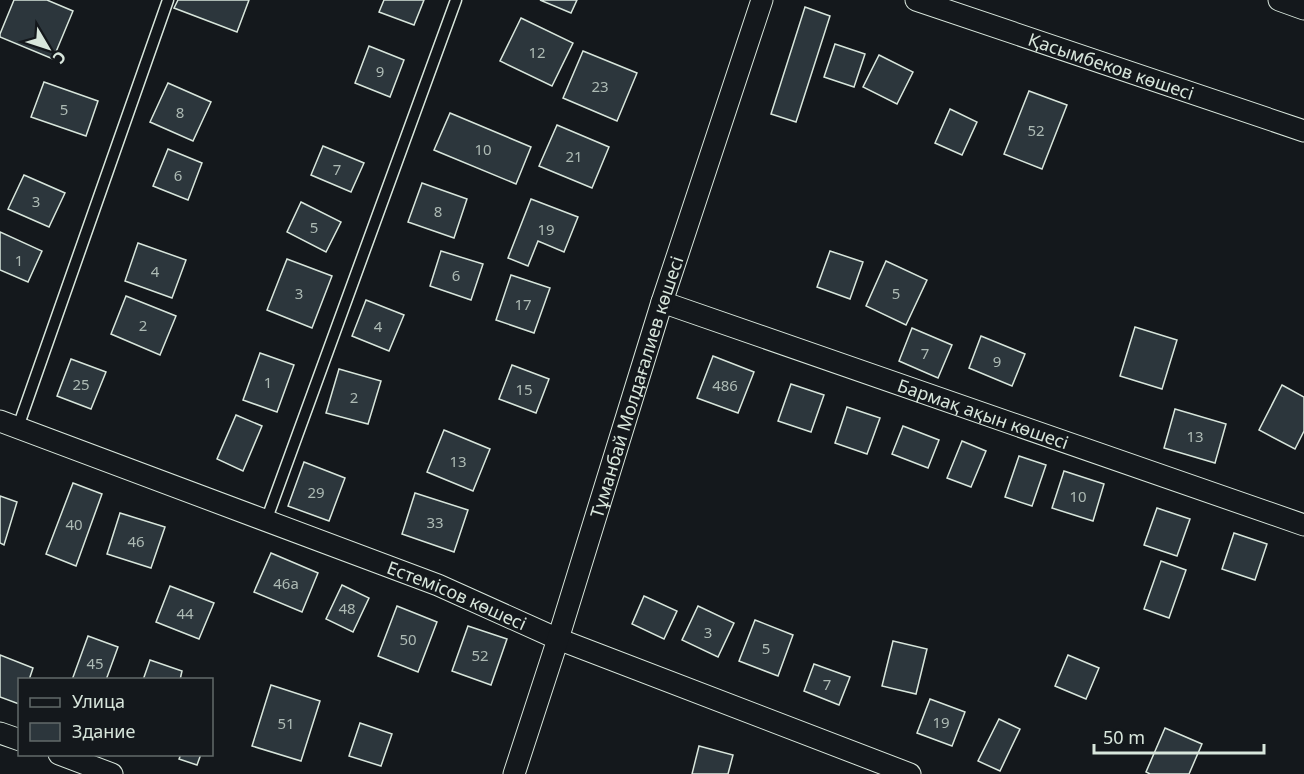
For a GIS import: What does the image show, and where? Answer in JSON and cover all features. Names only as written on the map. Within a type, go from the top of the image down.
[{"type":"street","name":"Тұманбай Молдағалиев көшесі","points":[[514,774],[662,302],[762,0]]},
{"type":"street","name":"Қасымбеков көшесі","points":[[916,0],[1304,131]]},
{"type":"street","name":"Бармақ ақын көшесі","points":[[662,302],[1304,525]]},
{"type":"street","name":"Естемісов көшесі","points":[[9,424],[438,585],[558,639],[910,774]]},
{"type":"street","points":[[0,733],[18,739]]},
{"type":"street","points":[[64,756],[112,774]]},
{"type":"lane","points":[[9,424],[168,0]]},
{"type":"lane","points":[[266,521],[456,0]]},
{"type":"building","points":[[14,0],[47,0],[73,11],[53,59],[0,37]]},
{"type":"building","points":[[178,0],[249,0],[237,32],[174,8]]},
{"type":"building","points":[[384,0],[424,0],[414,25],[379,12]]},
{"type":"building","points":[[540,0],[577,0],[571,13]]},
{"type":"building","points":[[805,7],[830,16],[796,122],[771,114]]},
{"type":"building","points":[[521,18],[573,43],[552,86],[500,61]]},
{"type":"building","points":[[835,44],[865,54],[854,87],[824,77]]},
{"type":"building","points":[[369,46],[404,60],[390,97],[355,83]]},
{"type":"building","points":[[583,51],[637,73],[617,121],[563,98]]},
{"type":"building","points":[[879,55],[913,72],[897,104],[863,87]]},
{"type":"building","points":[[44,82],[98,101],[86,136],[31,117]]},
{"type":"building","points":[[168,83],[211,102],[193,141],[150,122]]},
{"type":"building","points":[[1029,91],[1067,105],[1042,169],[1004,154]]},
{"type":"building","points":[[950,109],[977,122],[962,155],[935,143]]},
{"type":"building","points":[[450,113],[531,147],[516,184],[434,150]]},
{"type":"building","points":[[557,125],[609,147],[592,188],[539,166]]},
{"type":"building","points":[[323,146],[364,163],[351,192],[311,175]]},
{"type":"building","points":[[168,149],[202,163],[188,200],[153,186]]},
{"type":"building","points":[[24,175],[65,193],[49,227],[8,209]]},
{"type":"building","points":[[422,183],[467,199],[454,238],[408,222]]},
{"type":"building","points":[[531,199],[578,217],[564,252],[538,241],[528,266],[508,258]]},
{"type":"building","points":[[301,202],[341,222],[326,252],[287,232]]},
{"type":"building","points":[[0,232],[42,251],[28,282],[0,270]]},
{"type":"building","points":[[138,243],[186,260],[172,298],[125,281]]},
{"type":"building","points":[[441,251],[483,264],[471,300],[430,286]]},
{"type":"building","points":[[830,251],[863,262],[850,299],[817,287]]},
{"type":"building","points":[[287,259],[332,276],[312,328],[267,310]]},
{"type":"building","points":[[886,261],[927,280],[906,325],[866,306]]},
{"type":"building","points":[[511,275],[550,288],[534,333],[496,320]]},
{"type":"building","points":[[126,296],[176,316],[160,355],[111,334]]},
{"type":"building","points":[[366,300],[404,315],[389,351],[352,336]]},
{"type":"building","points":[[1135,327],[1177,340],[1162,389],[1120,376]]},
{"type":"building","points":[[912,328],[952,345],[938,378],[899,361]]},
{"type":"building","points":[[981,336],[1025,354],[1012,386],[969,368]]},
{"type":"building","points":[[260,353],[294,365],[277,412],[243,400]]},
{"type":"building","points":[[713,356],[754,372],[738,413],[697,398]]},
{"type":"building","points":[[71,359],[106,372],[91,409],[57,396]]},
{"type":"building","points":[[512,365],[549,379],[536,413],[499,399]]},
{"type":"building","points":[[339,369],[381,381],[368,424],[326,413]]},
{"type":"building","points":[[791,384],[824,395],[811,432],[778,421]]},
{"type":"building","points":[[1282,385],[1304,397],[1304,431],[1295,449],[1259,430]]},
{"type":"building","points":[[847,407],[880,418],[867,454],[835,443]]},
{"type":"building","points":[[1175,409],[1226,424],[1215,463],[1164,448]]},
{"type":"building","points":[[236,415],[262,426],[243,471],[217,459]]},
{"type":"building","points":[[903,426],[939,440],[928,468],[892,454]]},
{"type":"building","points":[[444,430],[490,449],[473,491],[427,472]]},
{"type":"building","points":[[962,441],[986,451],[971,487],[947,478]]},
{"type":"building","points":[[1019,456],[1046,465],[1032,506],[1005,497]]},
{"type":"building","points":[[304,462],[345,478],[329,521],[288,506]]},
{"type":"building","points":[[1064,471],[1104,484],[1093,521],[1052,508]]},
{"type":"building","points":[[73,483],[102,494],[76,566],[46,554]]},
{"type":"building","points":[[415,493],[468,510],[454,552],[402,534]]},
{"type":"building","points":[[0,496],[17,502],[4,545],[0,543]]},
{"type":"building","points":[[1157,508],[1190,519],[1177,556],[1144,545]]},
{"type":"building","points":[[120,513],[165,527],[151,568],[107,554]]},
{"type":"building","points":[[1234,533],[1267,544],[1255,580],[1222,569]]},
{"type":"building","points":[[271,553],[318,573],[302,612],[254,592]]},
{"type":"building","points":[[1161,561],[1186,570],[1169,618],[1144,609]]},
{"type":"building","points":[[342,585],[369,598],[353,632],[326,619]]},
{"type":"building","points":[[170,586],[214,603],[199,639],[156,622]]},
{"type":"building","points":[[644,596],[677,611],[664,639],[632,624]]},
{"type":"building","points":[[397,606],[437,622],[418,672],[378,656]]},
{"type":"building","points":[[698,606],[734,623],[718,657],[682,640]]},
{"type":"building","points":[[755,620],[793,635],[778,676],[739,661]]},
{"type":"building","points":[[468,626],[507,639],[491,685],[452,671]]},
{"type":"building","points":[[88,636],[118,647],[107,678],[73,678]]},
{"type":"building","points":[[893,641],[927,649],[916,694],[882,686]]},
{"type":"building","points":[[0,655],[33,668],[30,678],[18,678],[18,704],[0,697]]},
{"type":"building","points":[[1068,655],[1099,668],[1086,699],[1055,686]]},
{"type":"building","points":[[150,660],[182,671],[180,678],[144,678]]},
{"type":"building","points":[[814,664],[850,677],[839,705],[804,691]]},
{"type":"building","points":[[271,685],[320,701],[301,761],[252,746]]},
{"type":"building","points":[[930,699],[965,712],[952,746],[917,733]]},
{"type":"building","points":[[999,719],[1020,729],[1000,771],[978,761]]},
{"type":"building","points":[[360,723],[392,734],[381,766],[349,756]]},
{"type":"building","points":[[1165,728],[1202,744],[1189,774],[1150,774],[1146,772]]},
{"type":"building","points":[[699,746],[733,755],[728,774],[692,774]]},
{"type":"building","points":[[180,756],[200,756],[197,765],[179,759]]}]
